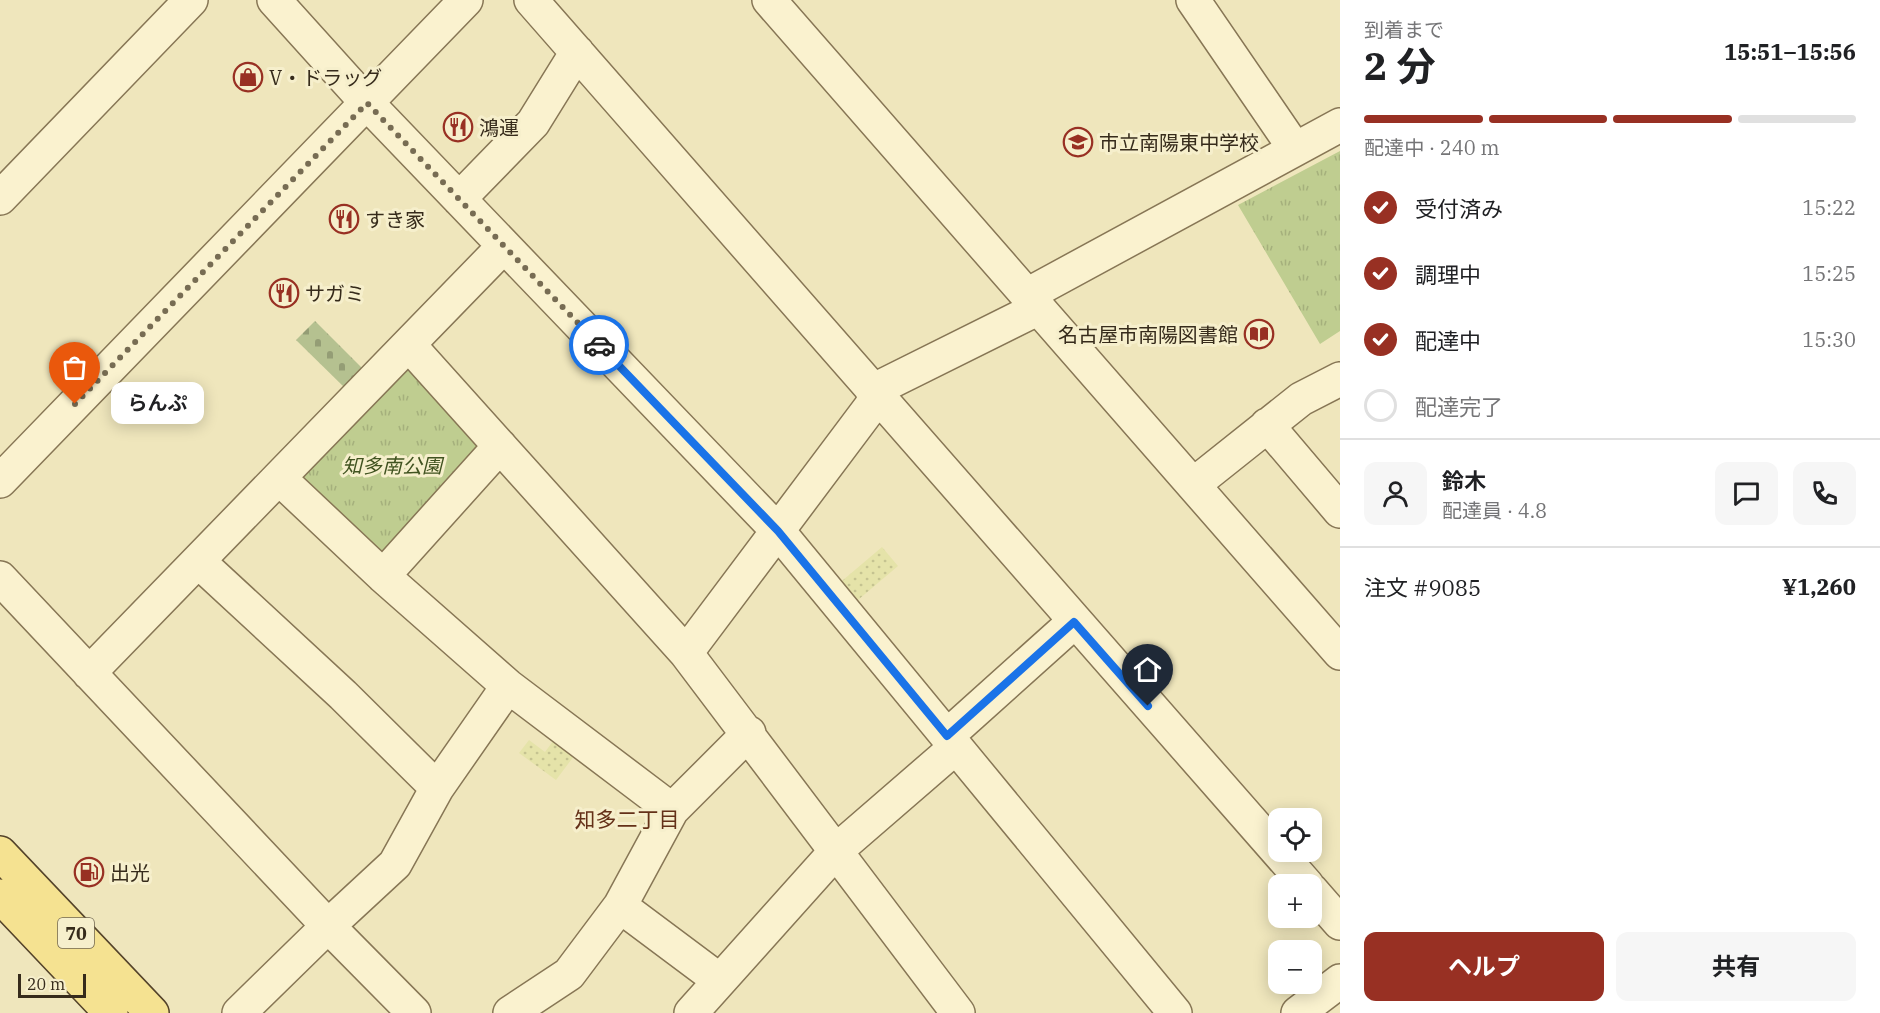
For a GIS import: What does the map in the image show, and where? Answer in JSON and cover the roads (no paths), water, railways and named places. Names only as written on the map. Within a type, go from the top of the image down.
[{"type":"main road","name":"70","points":[[0,853],[152,1013]]},
{"type":"main road","name":"70","points":[[0,896],[111,1013]]},
{"type":"street","points":[[0,198],[191,0]]},
{"type":"street","points":[[274,0],[367,103],[778,531],[1175,1013]]},
{"type":"street","points":[[0,481],[466,0]]},
{"type":"street","points":[[531,0],[1297,874]]},
{"type":"street","points":[[769,0],[1340,653]]},
{"type":"street","points":[[1193,0],[1294,149]]},
{"type":"street","points":[[459,199],[533,123],[576,52]]},
{"type":"street","points":[[687,653],[778,531],[875,394],[1340,124]]},
{"type":"street","points":[[89,673],[504,246]]},
{"type":"street","points":[[409,345],[687,653],[958,1013]]},
{"type":"street","points":[[1193,485],[1301,399],[1340,379]]},
{"type":"street","points":[[1268,425],[1340,511]]},
{"type":"street","points":[[382,576],[500,446]]},
{"type":"street","points":[[279,478],[382,576],[508,686],[672,810]]},
{"type":"street","points":[[198,561],[343,695],[437,788]]},
{"type":"street","points":[[0,578],[328,926],[414,1013]]},
{"type":"street","points":[[691,1013],[837,850],[1074,622]]},
{"type":"street","points":[[239,1013],[395,864],[437,788],[508,686]]},
{"type":"street","points":[[510,1013],[569,974],[620,906],[672,810],[749,733]]},
{"type":"street","points":[[1322,903],[1340,923]]},
{"type":"street","points":[[620,906],[719,980]]},
{"type":"street","points":[[1298,1013],[1340,981]]},
{"type":"place","name":"V・ドラッグ","points":[[248,77]]},
{"type":"place","name":"鴻運","points":[[458,127]]},
{"type":"place","name":"市立南陽東中学校","points":[[1078,142]]},
{"type":"place","name":"すき家","points":[[344,219]]},
{"type":"place","name":"サガミ","points":[[284,293]]},
{"type":"place","name":"名古屋市南陽図書館","points":[[1259,334]]},
{"type":"place","name":"らんぷ","points":[[75,404]]},
{"type":"place","name":"出光","points":[[89,872]]},
{"type":"district","name":"知多二丁目","points":[[627,819]]},
{"type":"park label","name":"知多南公園","points":[[392,465]]}]
